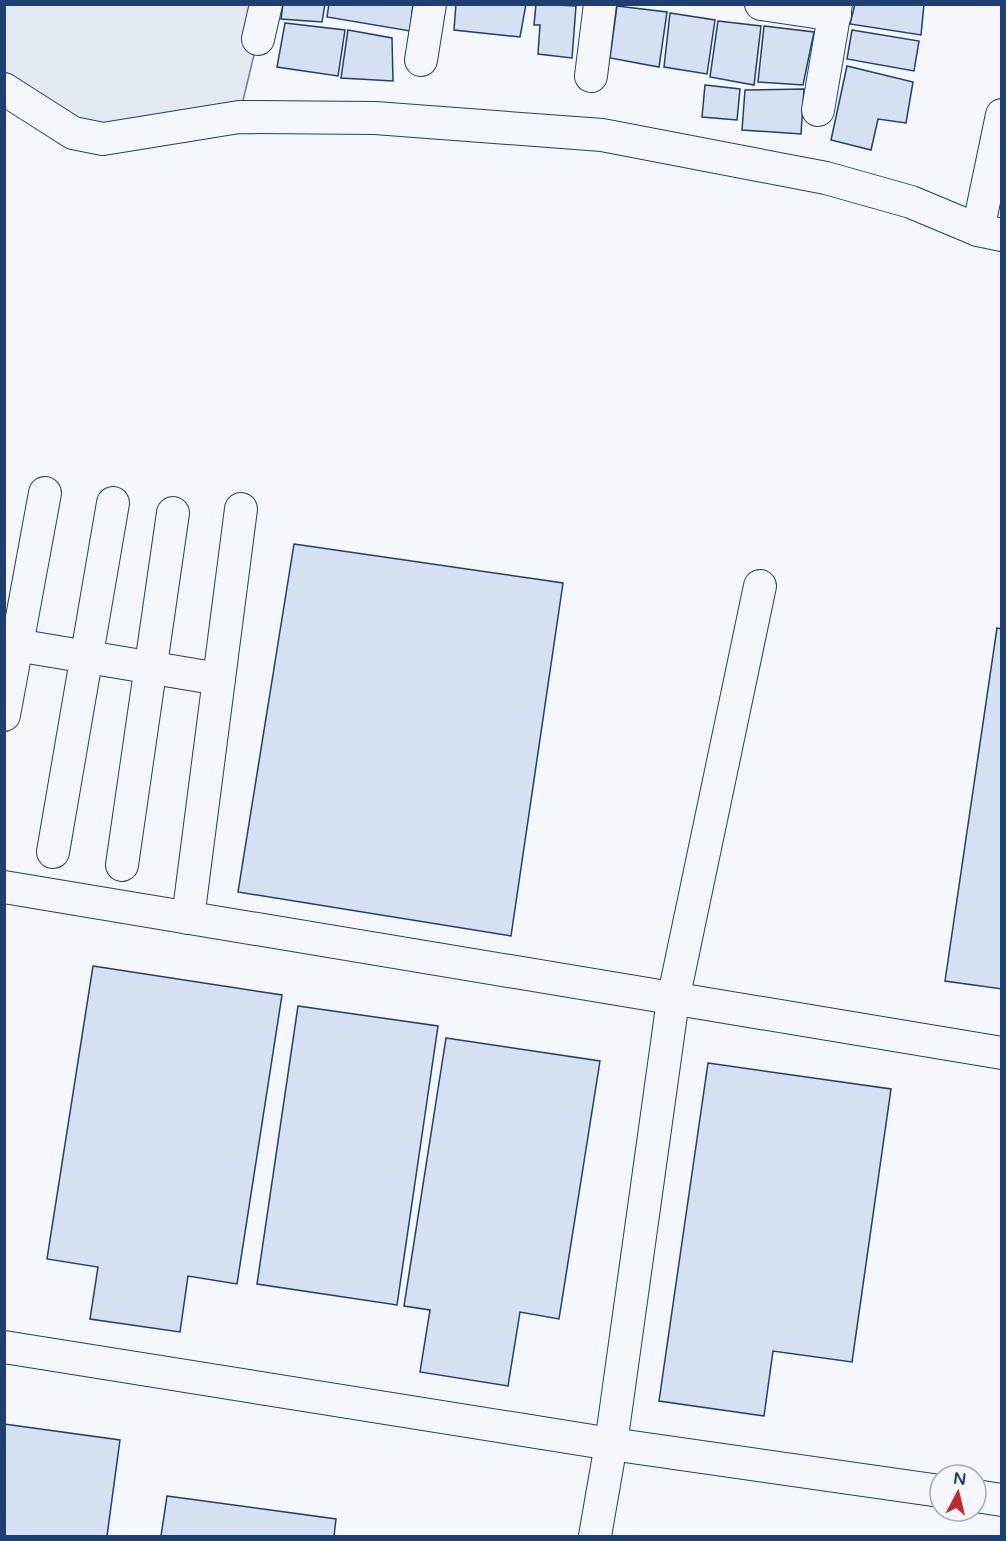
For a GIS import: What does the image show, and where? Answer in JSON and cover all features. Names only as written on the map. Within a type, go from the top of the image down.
[{"type":"street","points":[[258,39],[266,4]]},
{"type":"street","points":[[421,60],[430,4]]},
{"type":"street","points":[[591,76],[600,4]]},
{"type":"street","points":[[761,4],[835,10],[818,110]]},
{"type":"street","points":[[4,89],[73,133],[103,139],[239,117],[375,118],[602,135],[826,178],[912,202],[990,232],[1002,115]]},
{"type":"street","points":[[4,715],[11,644],[45,493]]},
{"type":"street","points":[[53,852],[113,503]]},
{"type":"street","points":[[188,918],[242,509]]},
{"type":"street","points":[[122,865],[173,513]]},
{"type":"street","points":[[595,1536],[611,1444],[673,1000],[760,586]]},
{"type":"street","points":[[11,644],[219,679]]},
{"type":"street","points":[[4,887],[1002,1053]]},
{"type":"street","points":[[4,1347],[611,1444],[928,1489]]},
{"type":"shaded area","points":[[4,5],[266,5],[239,117],[103,139],[5,89]]},
{"type":"building","points":[[283,4],[325,4],[322,22],[281,19]]},
{"type":"building","points":[[329,4],[413,4],[410,31],[327,17]]},
{"type":"building","points":[[456,4],[526,4],[520,37],[454,30]]},
{"type":"building","points":[[536,4],[576,6],[572,58],[538,54],[540,25],[534,25]]},
{"type":"building","points":[[855,4],[924,4],[921,35],[850,24]]},
{"type":"building","points":[[617,6],[667,12],[659,67],[610,58]]},
{"type":"building","points":[[670,13],[715,20],[707,74],[664,67]]},
{"type":"building","points":[[718,21],[761,26],[754,85],[710,77]]},
{"type":"building","points":[[285,23],[345,30],[338,76],[277,67]]},
{"type":"building","points":[[764,26],[814,32],[803,85],[758,82]]},
{"type":"building","points":[[348,30],[392,38],[393,81],[341,78]]},
{"type":"building","points":[[852,30],[919,41],[914,71],[847,59]]},
{"type":"building","points":[[847,66],[913,82],[906,123],[878,119],[871,150],[831,140]]},
{"type":"building","points":[[705,85],[740,89],[737,120],[702,117]]},
{"type":"building","points":[[804,89],[801,134],[742,130],[745,90]]},
{"type":"building","points":[[294,544],[563,583],[511,936],[238,892]]},
{"type":"building","points":[[997,628],[1002,629],[1002,989],[945,981]]},
{"type":"building","points":[[93,966],[282,995],[237,1284],[188,1276],[180,1332],[90,1319],[98,1267],[47,1259]]},
{"type":"building","points":[[298,1006],[438,1026],[397,1305],[257,1284]]},
{"type":"building","points":[[446,1038],[600,1061],[559,1319],[520,1312],[508,1386],[420,1372],[430,1310],[404,1306]]},
{"type":"building","points":[[708,1063],[891,1089],[852,1362],[773,1351],[764,1416],[659,1401]]},
{"type":"building","points":[[4,1424],[120,1440],[107,1536],[4,1536]]},
{"type":"building","points":[[167,1496],[336,1519],[334,1536],[161,1536]]}]
